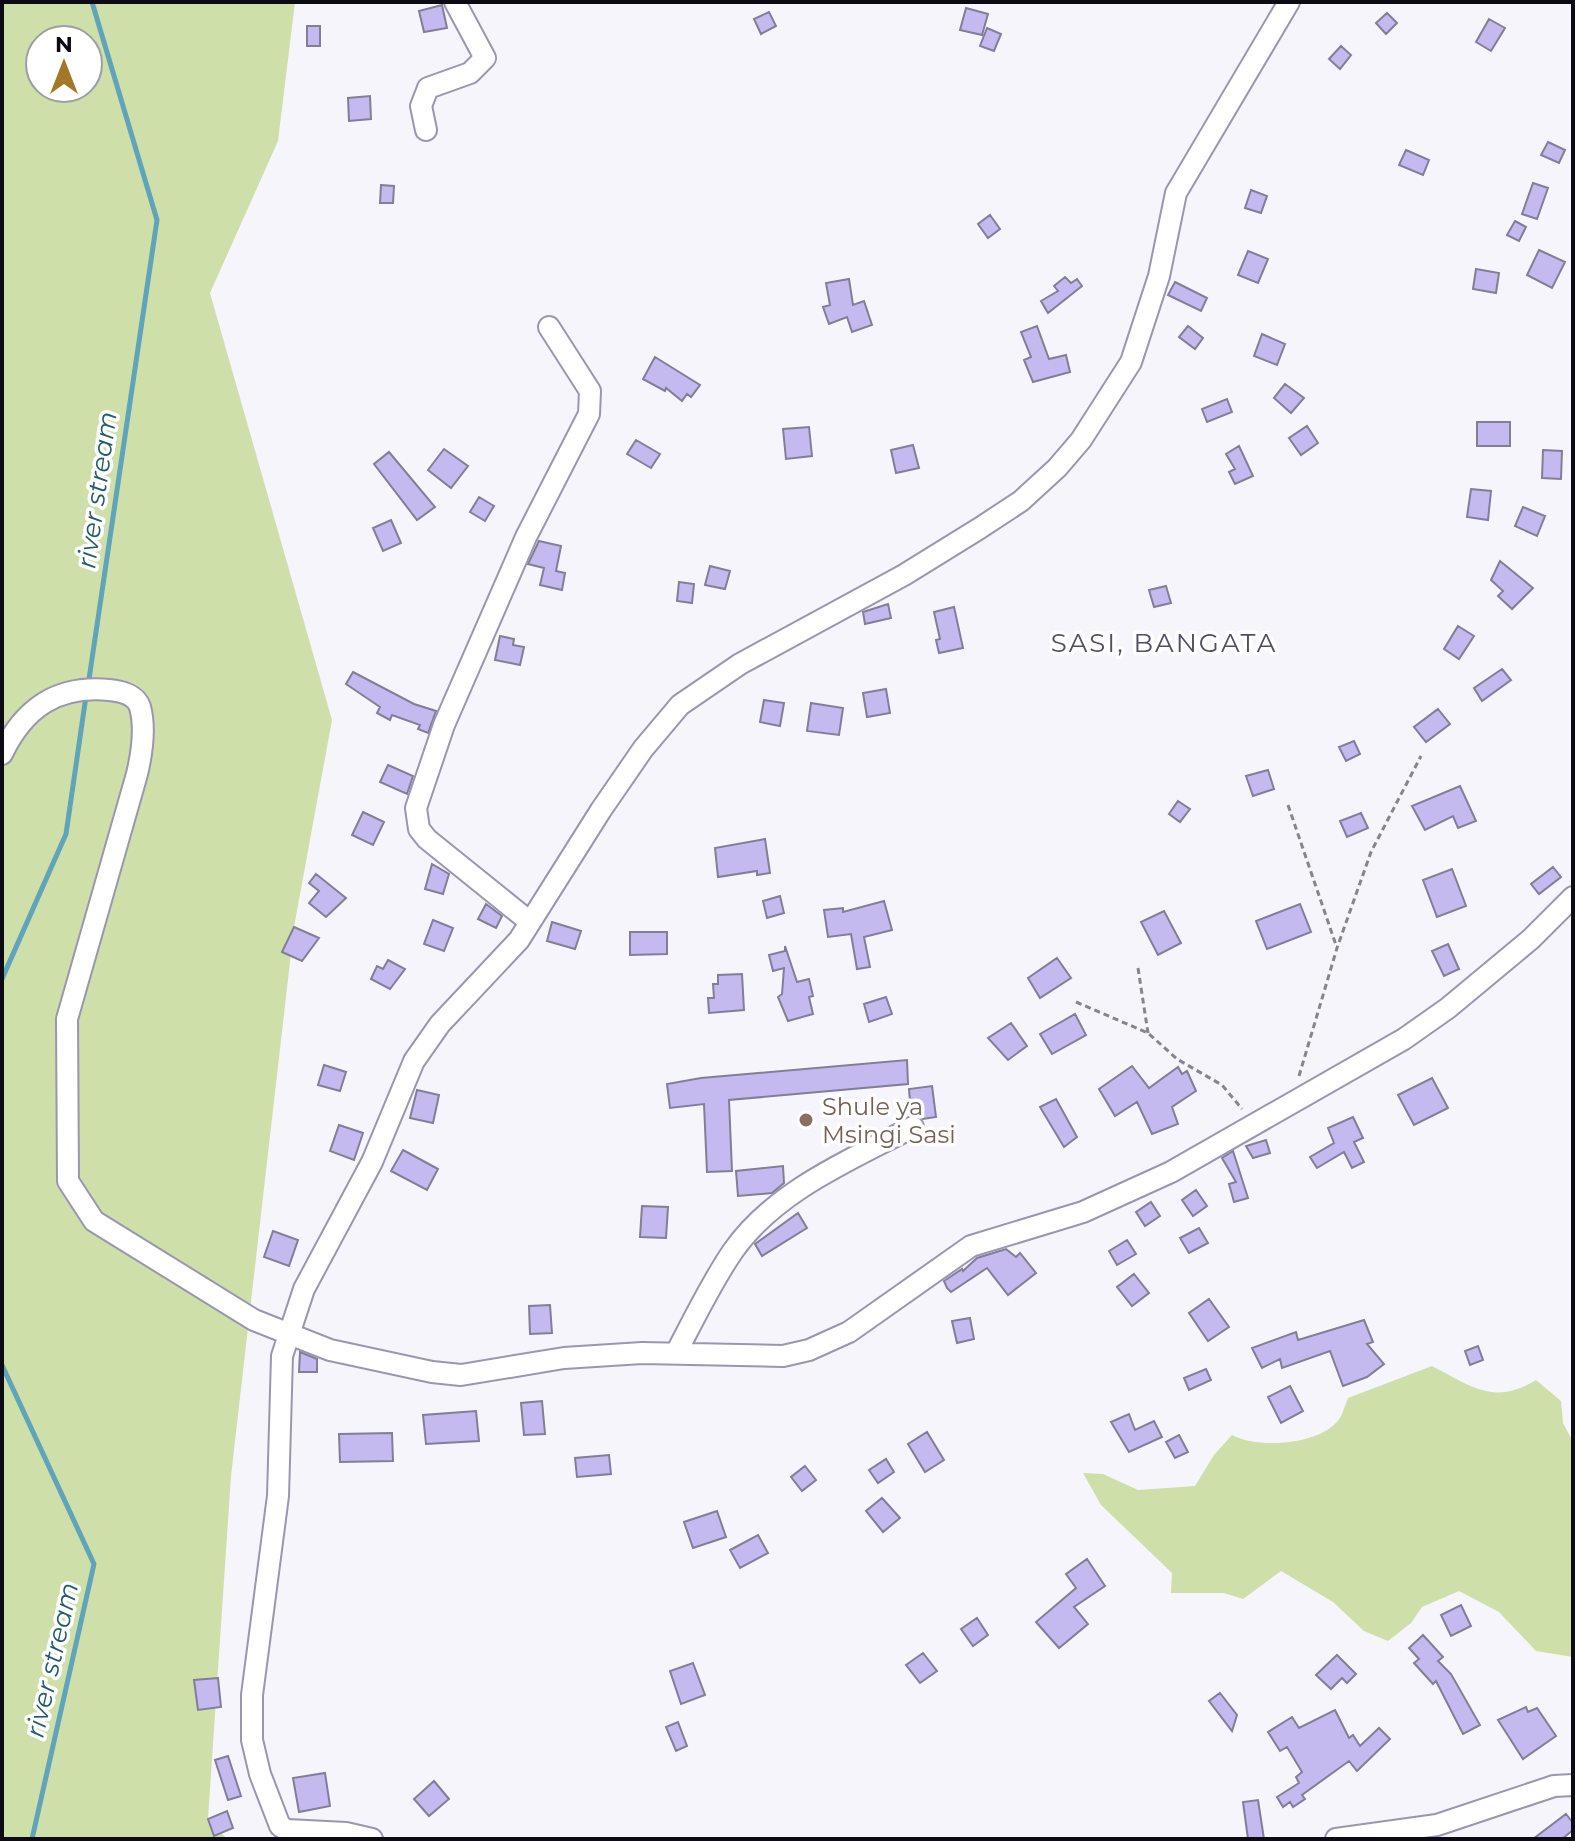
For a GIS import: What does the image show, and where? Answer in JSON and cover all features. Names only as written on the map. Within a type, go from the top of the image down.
[{"type":"street","points":[[426,130],[421,106],[428,88],[470,73],[485,58],[455,2]]},
{"type":"street","points":[[372,1839],[283,1829],[271,1808],[255,1759],[252,1695],[278,1496],[282,1356],[304,1289],[372,1162],[414,1061],[440,1024],[519,940],[626,773],[680,705],[740,664],[904,575],[1021,501],[1057,468],[1081,440],[1131,362],[1159,276],[1176,193],[1289,2]]},
{"type":"street","points":[[530,922],[427,839],[419,829],[416,808],[444,725],[510,572],[589,414],[590,391],[549,327]]},
{"type":"street","points":[[2,754],[22,720],[33,709],[62,692],[88,688],[131,695],[140,705],[143,746],[67,1019],[68,1181],[94,1221],[219,1301],[289,1334],[364,1358],[461,1375],[564,1358],[676,1353],[768,1356],[809,1350],[849,1332],[971,1246],[1083,1212],[1171,1172],[1404,1039],[1448,1008],[1531,939],[1573,897]]},
{"type":"street","points":[[676,1353],[734,1249],[758,1224],[804,1185],[913,1127]]},
{"type":"street","points":[[1336,1839],[1437,1825],[1554,1786],[1573,1785]]},
{"type":"path","points":[[1288,1106],[1337,948],[1371,852],[1421,756]]},
{"type":"path","points":[[1288,805],[1337,948]]},
{"type":"path","points":[[1138,968],[1148,1033]]},
{"type":"path","points":[[1076,1002],[1148,1033],[1177,1059],[1222,1085],[1253,1126]]},
{"type":"green space","points":[[2,2],[295,2],[278,141],[210,293],[332,720],[294,927],[231,1476],[208,1819],[227,1839],[2,1839]]},
{"type":"green space","points":[[1432,1366],[1471,1386],[1495,1392],[1508,1392],[1536,1380],[1561,1401],[1563,1423],[1573,1442],[1573,1657],[1536,1651],[1499,1612],[1459,1591],[1422,1607],[1411,1623],[1388,1641],[1364,1631],[1333,1602],[1281,1571],[1243,1599],[1224,1593],[1171,1593],[1172,1573],[1101,1505],[1083,1473],[1103,1474],[1138,1490],[1195,1486],[1214,1455],[1232,1435],[1271,1443],[1315,1436],[1337,1422],[1348,1398]]},
{"type":"building","points":[[442,5],[447,28],[424,32],[419,11]]},
{"type":"building","points":[[966,8],[988,14],[982,35],[960,30]]},
{"type":"building","points":[[769,12],[776,26],[761,34],[754,19]]},
{"type":"building","points":[[1387,13],[1397,23],[1386,34],[1376,23]]},
{"type":"building","points":[[1489,19],[1505,28],[1491,51],[1476,42]]},
{"type":"building","points":[[307,26],[320,26],[320,46],[307,46]]},
{"type":"building","points":[[987,28],[1001,34],[994,51],[980,46]]},
{"type":"building","points":[[1341,46],[1351,55],[1340,69],[1329,59]]},
{"type":"building","points":[[370,96],[371,119],[349,121],[348,98]]},
{"type":"building","points":[[1548,142],[1565,150],[1559,163],[1541,155]]},
{"type":"building","points":[[1406,150],[1429,160],[1423,175],[1399,165]]},
{"type":"building","points":[[1533,183],[1548,188],[1537,219],[1522,214]]},
{"type":"building","points":[[381,185],[394,186],[393,203],[380,203]]},
{"type":"building","points":[[1251,190],[1267,196],[1261,213],[1245,208]]},
{"type":"building","points":[[990,215],[1000,229],[988,238],[978,224]]},
{"type":"building","points":[[1515,221],[1526,227],[1519,241],[1507,235]]},
{"type":"building","points":[[1539,250],[1565,262],[1552,288],[1527,275]]},
{"type":"building","points":[[1248,251],[1268,259],[1258,283],[1238,275]]},
{"type":"building","points":[[1476,269],[1499,273],[1496,293],[1473,289]]},
{"type":"building","points":[[1065,277],[1071,283],[1077,279],[1082,286],[1048,313],[1041,301],[1058,291],[1054,286]]},
{"type":"building","points":[[849,279],[853,305],[864,301],[872,325],[852,332],[847,317],[829,324],[823,307],[830,305],[826,283]]},
{"type":"building","points":[[1175,282],[1207,298],[1201,311],[1168,295]]},
{"type":"building","points":[[1037,326],[1049,359],[1066,355],[1070,372],[1033,382],[1024,360],[1031,357],[1021,332]]},
{"type":"building","points":[[1188,326],[1203,338],[1195,349],[1179,337]]},
{"type":"building","points":[[1262,334],[1285,344],[1277,365],[1254,356]]},
{"type":"building","points":[[655,357],[700,385],[691,397],[687,394],[682,401],[666,388],[665,391],[643,379]]},
{"type":"building","points":[[1285,384],[1304,398],[1291,413],[1274,398]]},
{"type":"building","points":[[1227,399],[1232,412],[1207,422],[1202,409]]},
{"type":"building","points":[[1477,422],[1510,422],[1510,446],[1477,446]]},
{"type":"building","points":[[1307,426],[1318,443],[1301,455],[1289,438]]},
{"type":"building","points":[[809,427],[812,456],[786,459],[783,429]]},
{"type":"building","points":[[636,440],[660,454],[651,468],[627,454]]},
{"type":"building","points":[[913,445],[919,468],[896,473],[891,450]]},
{"type":"building","points":[[1239,446],[1253,476],[1235,484],[1229,472],[1235,469],[1226,454]]},
{"type":"building","points":[[444,449],[468,466],[451,488],[428,470]]},
{"type":"building","points":[[1543,450],[1562,451],[1561,479],[1542,478]]},
{"type":"building","points":[[389,452],[435,507],[417,520],[374,464]]},
{"type":"building","points":[[1471,489],[1491,491],[1488,520],[1467,517]]},
{"type":"building","points":[[479,497],[494,506],[485,521],[470,512]]},
{"type":"building","points":[[1523,507],[1545,516],[1537,536],[1515,526]]},
{"type":"building","points":[[391,520],[401,543],[383,551],[373,528]]},
{"type":"building","points":[[539,541],[561,546],[556,571],[565,573],[562,590],[540,585],[544,568],[528,564]]},
{"type":"building","points":[[1500,561],[1533,588],[1512,609],[1498,596],[1503,591],[1491,580]]},
{"type":"building","points":[[710,566],[730,571],[725,589],[705,585]]},
{"type":"building","points":[[679,582],[694,584],[692,603],[677,601]]},
{"type":"building","points":[[1166,586],[1171,603],[1154,607],[1149,590]]},
{"type":"building","points":[[888,604],[891,618],[865,624],[863,612]]},
{"type":"building","points":[[954,607],[963,648],[939,653],[936,640],[940,639],[934,612]]},
{"type":"building","points":[[1458,626],[1474,636],[1459,659],[1444,649]]},
{"type":"building","points":[[500,636],[514,639],[513,645],[524,647],[520,665],[495,660]]},
{"type":"building","points":[[1502,669],[1511,680],[1482,701],[1474,688]]},
{"type":"building","points":[[353,672],[414,704],[436,711],[428,733],[418,729],[420,725],[392,715],[390,720],[377,713],[380,707],[346,684]]},
{"type":"building","points":[[886,689],[890,713],[867,717],[863,693]]},
{"type":"building","points":[[764,700],[784,703],[780,726],[760,722]]},
{"type":"building","points":[[811,703],[843,708],[839,735],[807,731]]},
{"type":"building","points":[[1438,709],[1450,724],[1426,742],[1414,727]]},
{"type":"building","points":[[1354,741],[1360,754],[1346,761],[1339,747]]},
{"type":"building","points":[[388,765],[413,776],[407,794],[380,782]]},
{"type":"building","points":[[1268,770],[1274,789],[1253,796],[1246,776]]},
{"type":"building","points":[[1460,786],[1476,821],[1458,828],[1453,816],[1425,830],[1412,806]]},
{"type":"building","points":[[1178,801],[1190,809],[1180,822],[1169,814]]},
{"type":"building","points":[[363,812],[384,822],[373,845],[352,835]]},
{"type":"building","points":[[1361,813],[1368,828],[1347,837],[1340,821]]},
{"type":"building","points":[[765,839],[770,873],[757,875],[757,871],[718,877],[715,848]]},
{"type":"building","points":[[432,864],[449,874],[443,894],[425,889]]},
{"type":"building","points":[[1553,867],[1561,877],[1539,894],[1531,884]]},
{"type":"building","points":[[1452,869],[1466,906],[1437,917],[1423,880]]},
{"type":"building","points":[[316,874],[346,898],[326,917],[309,903],[319,891],[309,883]]},
{"type":"building","points":[[780,896],[784,913],[767,918],[763,901]]},
{"type":"building","points":[[884,901],[892,930],[864,937],[870,967],[857,969],[851,934],[828,937],[824,910],[843,908],[843,912]]},
{"type":"building","points":[[486,904],[502,916],[496,928],[478,919]]},
{"type":"building","points":[[1300,904],[1311,932],[1267,949],[1256,921]]},
{"type":"building","points":[[1164,911],[1181,943],[1158,955],[1141,922]]},
{"type":"building","points":[[433,920],[453,928],[444,951],[424,944]]},
{"type":"building","points":[[552,922],[581,931],[575,949],[547,941]]},
{"type":"building","points":[[294,927],[319,938],[302,961],[282,952]]},
{"type":"building","points":[[630,932],[667,932],[667,954],[630,955]]},
{"type":"building","points":[[1448,944],[1459,969],[1444,976],[1432,951]]},
{"type":"building","points":[[785,946],[797,982],[809,979],[813,996],[809,997],[813,1014],[788,1021],[778,997],[782,994],[784,968],[773,971],[769,955],[785,951]]},
{"type":"building","points":[[1057,958],[1071,978],[1040,998],[1028,978]]},
{"type":"building","points":[[388,960],[405,969],[390,989],[371,979],[377,966],[383,969]]},
{"type":"building","points":[[742,974],[744,1010],[709,1013],[708,998],[714,998],[713,984],[718,984],[718,975]]},
{"type":"building","points":[[886,997],[892,1014],[869,1022],[864,1004]]},
{"type":"building","points":[[1075,1014],[1086,1035],[1052,1054],[1040,1034]]},
{"type":"building","points":[[1011,1023],[1027,1046],[1008,1060],[988,1038]]},
{"type":"building","points":[[907,1060],[908,1084],[729,1100],[732,1171],[707,1172],[704,1104],[670,1108],[667,1084],[701,1078]]},
{"type":"building","points":[[324,1065],[346,1072],[340,1091],[318,1085]]},
{"type":"building","points":[[1132,1066],[1149,1088],[1178,1067],[1182,1074],[1187,1071],[1196,1091],[1172,1107],[1178,1124],[1152,1134],[1137,1102],[1115,1116],[1099,1089]]},
{"type":"building","points":[[1432,1078],[1448,1108],[1414,1125],[1398,1095]]},
{"type":"building","points":[[932,1086],[936,1117],[923,1119],[911,1114],[909,1089]]},
{"type":"building","points":[[417,1090],[439,1095],[433,1123],[410,1118]]},
{"type":"building","points":[[1056,1099],[1077,1137],[1064,1147],[1040,1107]]},
{"type":"building","points":[[1353,1117],[1363,1138],[1354,1142],[1364,1162],[1352,1168],[1344,1152],[1317,1168],[1310,1157],[1334,1143],[1328,1128]]},
{"type":"building","points":[[339,1125],[363,1133],[354,1160],[330,1151]]},
{"type":"building","points":[[1266,1140],[1270,1153],[1253,1158],[1246,1146]]},
{"type":"building","points":[[403,1150],[438,1169],[427,1190],[391,1171]]},
{"type":"building","points":[[1233,1151],[1248,1198],[1234,1202],[1229,1184],[1236,1182],[1222,1158]]},
{"type":"building","points":[[783,1166],[784,1183],[772,1193],[738,1196],[736,1171]]},
{"type":"building","points":[[1196,1190],[1207,1206],[1193,1216],[1182,1200]]},
{"type":"building","points":[[1151,1202],[1160,1216],[1145,1226],[1136,1212]]},
{"type":"building","points":[[642,1206],[668,1207],[666,1238],[640,1237]]},
{"type":"building","points":[[798,1213],[807,1228],[762,1256],[755,1244]]},
{"type":"building","points":[[1199,1228],[1208,1243],[1189,1253],[1180,1238]]},
{"type":"building","points":[[273,1231],[298,1240],[289,1266],[264,1257]]},
{"type":"building","points":[[1127,1240],[1136,1254],[1117,1265],[1109,1251]]},
{"type":"building","points":[[1006,1249],[1016,1257],[1020,1253],[1036,1273],[1008,1295],[987,1268],[951,1292],[947,1288],[944,1281],[963,1271],[977,1258]]},
{"type":"building","points":[[1134,1274],[1149,1293],[1132,1306],[1117,1287]]},
{"type":"building","points":[[1209,1299],[1229,1327],[1208,1341],[1189,1313]]},
{"type":"building","points":[[550,1305],[552,1333],[530,1334],[529,1306]]},
{"type":"building","points":[[970,1318],[974,1339],[957,1343],[952,1321]]},
{"type":"building","points":[[1364,1320],[1373,1342],[1367,1344],[1384,1364],[1367,1377],[1343,1386],[1330,1351],[1282,1368],[1280,1359],[1262,1368],[1252,1348],[1296,1332],[1298,1340]]},
{"type":"building","points":[[1478,1346],[1483,1360],[1470,1365],[1465,1351]]},
{"type":"building","points":[[300,1352],[317,1359],[317,1372],[299,1372]]},
{"type":"building","points":[[1206,1369],[1211,1380],[1189,1390],[1184,1378]]},
{"type":"building","points":[[1290,1386],[1303,1411],[1281,1423],[1268,1397]]},
{"type":"building","points":[[542,1401],[545,1434],[524,1435],[521,1403]]},
{"type":"building","points":[[476,1411],[479,1441],[426,1444],[423,1415]]},
{"type":"building","points":[[1129,1414],[1135,1430],[1154,1421],[1162,1437],[1129,1452],[1111,1422]]},
{"type":"building","points":[[927,1432],[944,1460],[925,1472],[908,1444]]},
{"type":"building","points":[[392,1433],[393,1461],[340,1462],[339,1434]]},
{"type":"building","points":[[1179,1435],[1188,1452],[1175,1458],[1166,1442]]},
{"type":"building","points":[[609,1455],[611,1474],[577,1477],[575,1458]]},
{"type":"building","points":[[886,1459],[894,1472],[878,1483],[869,1470]]},
{"type":"building","points":[[805,1466],[816,1480],[802,1491],[791,1477]]},
{"type":"building","points":[[882,1498],[900,1518],[883,1532],[866,1511]]},
{"type":"building","points":[[717,1511],[726,1537],[693,1548],[684,1522]]},
{"type":"building","points":[[758,1535],[768,1553],[740,1568],[730,1550]]},
{"type":"building","points":[[1087,1559],[1105,1586],[1074,1607],[1088,1624],[1059,1648],[1036,1622],[1076,1588],[1066,1574]]},
{"type":"building","points":[[1461,1605],[1471,1626],[1451,1636],[1441,1615]]},
{"type":"building","points":[[977,1618],[988,1635],[973,1646],[961,1629]]},
{"type":"building","points":[[1423,1635],[1443,1657],[1438,1661],[1451,1674],[1480,1725],[1463,1734],[1436,1681],[1433,1684],[1414,1663],[1419,1659],[1409,1648]]},
{"type":"building","points":[[923,1653],[937,1671],[920,1683],[906,1665]]},
{"type":"building","points":[[1337,1655],[1356,1674],[1347,1683],[1342,1678],[1331,1689],[1316,1675]]},
{"type":"building","points":[[693,1663],[705,1695],[681,1704],[670,1671]]},
{"type":"building","points":[[218,1678],[221,1707],[198,1710],[194,1680]]},
{"type":"building","points":[[1220,1693],[1237,1715],[1232,1731],[1209,1701]]},
{"type":"building","points":[[1526,1707],[1528,1712],[1537,1708],[1556,1736],[1523,1759],[1498,1720]]},
{"type":"building","points":[[1335,1710],[1349,1738],[1353,1735],[1360,1746],[1379,1728],[1390,1739],[1357,1771],[1349,1761],[1302,1795],[1305,1799],[1293,1807],[1290,1802],[1283,1807],[1277,1797],[1299,1783],[1296,1777],[1302,1772],[1287,1747],[1280,1751],[1268,1732],[1292,1717],[1299,1728]]},
{"type":"building","points":[[678,1722],[687,1746],[676,1751],[666,1727]]},
{"type":"building","points":[[228,1756],[241,1796],[228,1800],[215,1760]]},
{"type":"building","points":[[325,1773],[330,1806],[299,1812],[293,1778]]},
{"type":"building","points":[[434,1781],[449,1799],[429,1816],[414,1799]]},
{"type":"building","points":[[1258,1800],[1264,1839],[1248,1839],[1243,1802]]},
{"type":"building","points":[[227,1811],[233,1828],[214,1836],[208,1819]]},
{"type":"building","points":[[1566,1814],[1573,1823],[1573,1830],[1562,1839],[1533,1839]]},
{"type":"waterway","name":"river stream","points":[[88,686],[157,220],[92,2]]},
{"type":"waterway","name":"river stream","points":[[2,979],[66,834],[86,696]]},
{"type":"waterway","name":"river stream","points":[[2,1365],[94,1564],[32,1839]]},
{"type":"place","name":"Shule ya Msingi Sasi","points":[[806,1120]]},
{"type":"district","name":"SASI, BANGATA","points":[[1164,643]]}]
